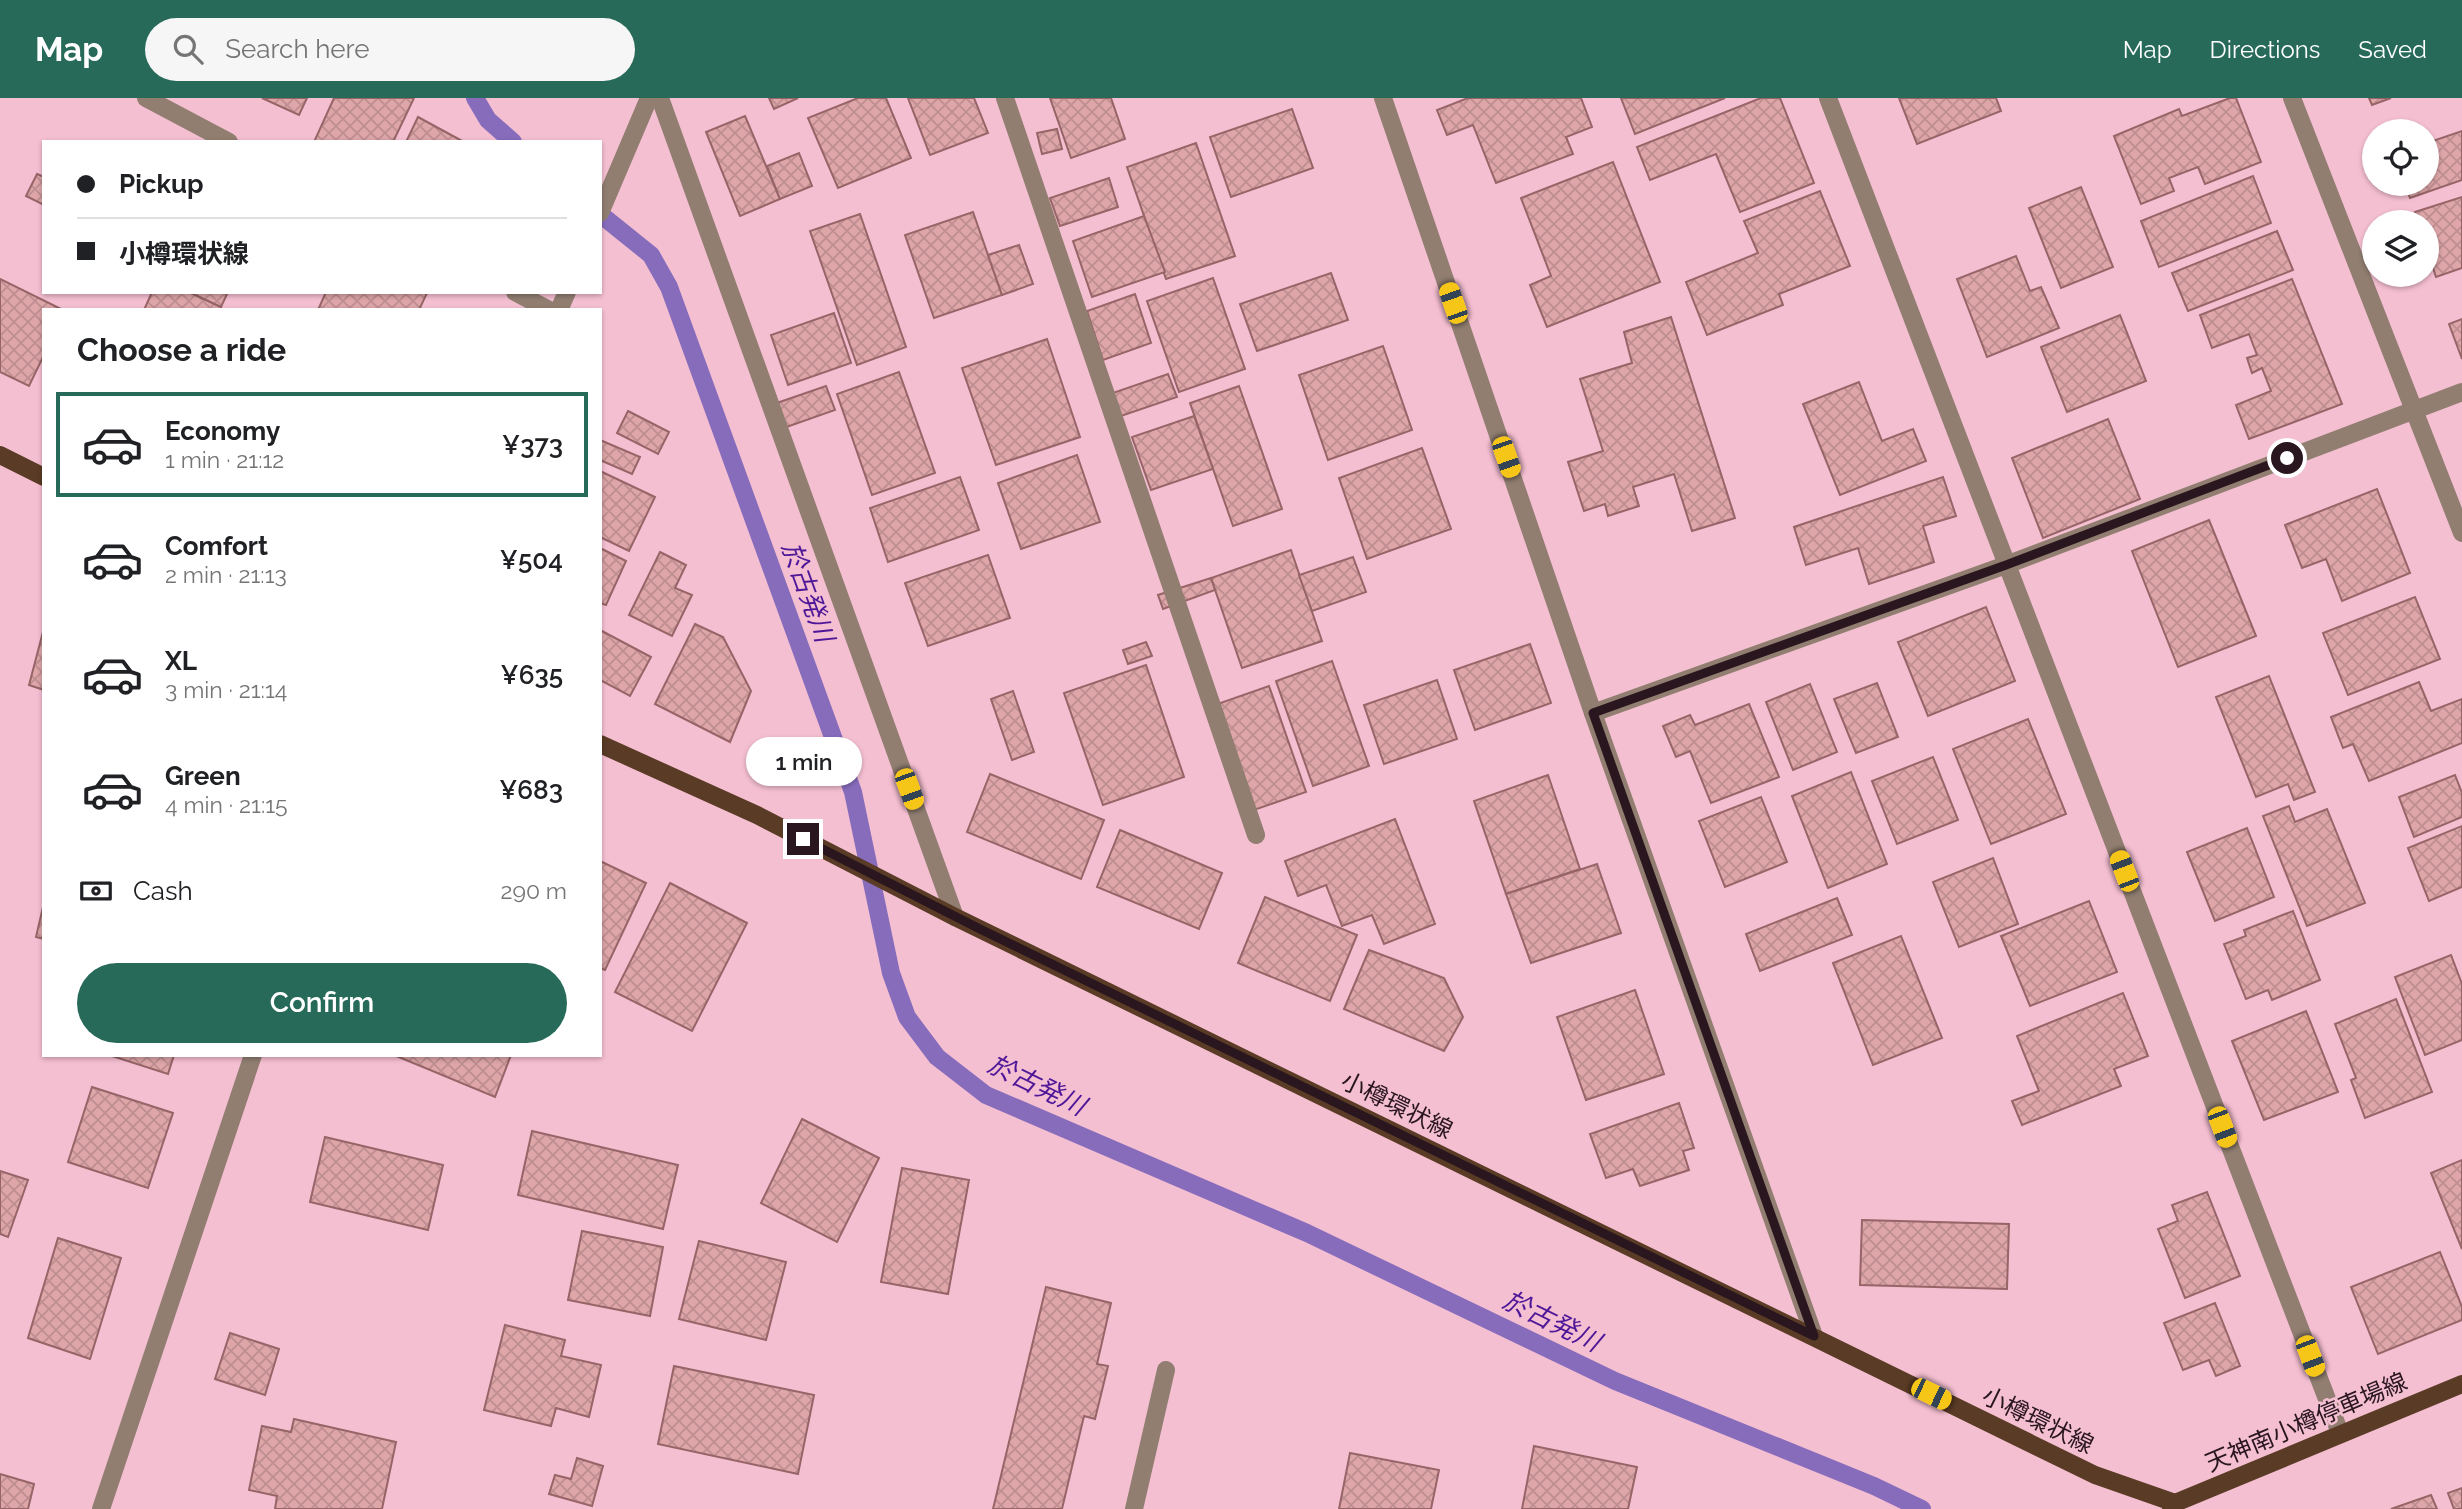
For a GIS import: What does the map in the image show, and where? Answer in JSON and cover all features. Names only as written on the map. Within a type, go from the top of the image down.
[{"type":"main road","points":[[0,455],[42,476]]},
{"type":"main road","name":"小樽環状線","points":[[602,745],[757,815],[955,917],[2095,1475],[2173,1506]]},
{"type":"main road","name":"天神南小樽停車場線","points":[[2173,1506],[2340,1433],[2462,1384]]},
{"type":"street","points":[[146,98],[225,140]]},
{"type":"street","points":[[602,208],[649,98]]},
{"type":"street","points":[[660,98],[955,917]]},
{"type":"street","points":[[1006,98],[1256,835]]},
{"type":"street","points":[[1383,98],[1593,713],[1814,1336]]},
{"type":"street","points":[[1828,98],[2340,1433]]},
{"type":"street","points":[[2292,98],[2462,533]]},
{"type":"street","points":[[519,294],[545,308]]},
{"type":"street","points":[[1593,713],[2006,565],[2462,392]]},
{"type":"street","points":[[101,1509],[252,1057]]},
{"type":"street","points":[[1134,1509],[1166,1370]]},
{"type":"building","points":[[262,98],[307,98],[299,115]]},
{"type":"building","points":[[334,98],[414,98],[394,140],[315,140]]},
{"type":"building","points":[[769,98],[798,98],[774,109]]},
{"type":"building","points":[[858,98],[886,98],[911,158],[838,188],[808,118]]},
{"type":"building","points":[[908,98],[974,98],[988,133],[930,155]]},
{"type":"building","points":[[1050,98],[1111,98],[1125,139],[1071,158]]},
{"type":"building","points":[[1468,98],[1581,98],[1592,127],[1566,137],[1573,154],[1496,183],[1473,125],[1447,135],[1437,110]]},
{"type":"building","points":[[1621,98],[1725,98],[1635,134]]},
{"type":"building","points":[[1761,98],[1780,98],[1814,183],[1740,212],[1716,154],[1650,180],[1637,147]]},
{"type":"building","points":[[1899,98],[1996,98],[2001,111],[1917,144]]},
{"type":"building","points":[[2236,98],[2261,162],[2205,184],[2198,167],[2169,178],[2174,191],[2141,204],[2114,136],[2179,109],[2182,116]]},
{"type":"building","points":[[2369,98],[2391,98],[2372,105]]},
{"type":"building","points":[[1292,109],[1313,168],[1231,197],[1210,137]]},
{"type":"building","points":[[745,116],[780,199],[740,216],[706,132]]},
{"type":"building","points":[[418,117],[460,140],[407,140]]},
{"type":"building","points":[[1057,129],[1062,149],[1042,154],[1037,133]]},
{"type":"building","points":[[2462,131],[2462,180],[2439,188],[2439,139]]},
{"type":"building","points":[[1196,143],[1235,256],[1166,279],[1127,167]]},
{"type":"building","points":[[799,153],[812,186],[780,199],[767,166]]},
{"type":"building","points":[[1613,162],[1660,282],[1547,327],[1530,285],[1551,276],[1521,198]]},
{"type":"building","points":[[37,174],[42,176],[42,204],[26,196]]},
{"type":"building","points":[[2253,176],[2271,223],[2159,267],[2141,221]]},
{"type":"building","points":[[1109,178],[1118,207],[1060,226],[1050,198]]},
{"type":"building","points":[[2081,187],[2113,267],[2061,288],[2029,208]]},
{"type":"building","points":[[1820,191],[1850,266],[1779,294],[1783,305],[1707,335],[1686,282],[1758,253],[1744,221]]},
{"type":"building","points":[[2462,197],[2462,268],[2439,276],[2439,210],[2421,210]]},
{"type":"building","points":[[973,212],[1002,295],[934,318],[905,235]]},
{"type":"building","points":[[860,214],[906,347],[857,365],[810,231]]},
{"type":"building","points":[[1144,216],[1165,272],[1092,297],[1073,241]]},
{"type":"building","points":[[2277,231],[2293,270],[2188,311],[2172,273]]},
{"type":"building","points":[[1019,245],[1033,284],[1002,295],[988,255]]},
{"type":"building","points":[[2016,256],[2030,291],[2041,287],[2059,328],[1987,357],[1957,279]]},
{"type":"building","points":[[1331,273],[1348,320],[1257,351],[1240,304]]},
{"type":"building","points":[[1213,278],[1245,369],[1179,392],[1147,301]]},
{"type":"building","points":[[0,279],[59,308],[42,308],[42,359],[29,386],[0,372]]},
{"type":"building","points":[[2292,279],[2342,404],[2249,439],[2236,405],[2271,391],[2262,368],[2252,373],[2247,358],[2257,355],[2249,334],[2212,348],[2200,315]]},
{"type":"building","points":[[151,294],[193,294],[221,307],[221,308],[145,308]]},
{"type":"building","points":[[193,294],[227,294],[221,307]]},
{"type":"building","points":[[325,294],[427,294],[420,308],[319,308]]},
{"type":"building","points":[[1135,294],[1151,343],[1103,360],[1087,311]]},
{"type":"building","points":[[834,313],[851,363],[788,385],[771,335]]},
{"type":"building","points":[[2120,315],[2146,381],[2067,412],[2041,347]]},
{"type":"building","points":[[1671,317],[1735,518],[1692,531],[1674,474],[1633,487],[1639,506],[1608,516],[1605,504],[1584,511],[1568,462],[1603,451],[1580,379],[1632,363],[1624,332]]},
{"type":"building","points":[[2462,319],[2462,359],[2449,324]]},
{"type":"building","points":[[1047,339],[1080,437],[996,465],[962,368]]},
{"type":"building","points":[[1383,346],[1412,430],[1328,460],[1299,375]]},
{"type":"building","points":[[899,372],[935,473],[872,495],[837,394]]},
{"type":"building","points":[[1168,374],[1177,397],[1112,419],[1104,396]]},
{"type":"building","points":[[1859,382],[1882,441],[1913,429],[1926,461],[1840,495],[1803,404]]},
{"type":"building","points":[[826,386],[835,410],[781,429],[774,404]]},
{"type":"building","points":[[1239,386],[1282,509],[1233,526],[1190,403]]},
{"type":"building","points":[[628,411],[669,432],[658,454],[617,433]]},
{"type":"building","points":[[1194,416],[1213,469],[1151,490],[1132,437]]},
{"type":"building","points":[[2108,419],[2140,499],[2043,538],[2012,458]]},
{"type":"building","points":[[602,441],[640,457],[632,474],[602,461]]},
{"type":"building","points":[[1422,448],[1451,529],[1367,559],[1339,478]]},
{"type":"building","points":[[1077,455],[1100,522],[1021,549],[998,483]]},
{"type":"building","points":[[602,472],[655,497],[629,551],[602,538]]},
{"type":"building","points":[[960,477],[979,530],[888,562],[870,508]]},
{"type":"building","points":[[1943,477],[1956,516],[1923,526],[1934,562],[1869,584],[1858,548],[1806,565],[1794,527]]},
{"type":"building","points":[[2377,489],[2410,573],[2342,601],[2326,559],[2302,568],[2285,525]]},
{"type":"building","points":[[2209,520],[2256,636],[2178,667],[2132,551]]},
{"type":"building","points":[[602,549],[626,561],[606,605],[602,604]]},
{"type":"building","points":[[1291,550],[1322,641],[1242,668],[1211,578]]},
{"type":"building","points":[[660,552],[686,565],[675,588],[692,595],[672,636],[629,615]]},
{"type":"building","points":[[988,555],[1010,618],[928,646],[905,583]]},
{"type":"building","points":[[1353,557],[1366,592],[1312,611],[1299,575]]},
{"type":"building","points":[[1211,578],[1215,590],[1163,609],[1158,595]]},
{"type":"building","points":[[2415,597],[2440,659],[2348,695],[2323,633]]},
{"type":"building","points":[[1986,607],[2015,681],[1928,716],[1898,642]]},
{"type":"building","points":[[695,624],[723,637],[751,691],[730,742],[655,704]]},
{"type":"building","points":[[602,631],[651,657],[630,696],[602,681]]},
{"type":"building","points":[[42,636],[42,689],[29,685]]},
{"type":"building","points":[[1146,642],[1152,656],[1128,664],[1123,650]]},
{"type":"building","points":[[1530,644],[1551,703],[1475,730],[1454,670]]},
{"type":"building","points":[[1332,661],[1369,766],[1313,786],[1276,681]]},
{"type":"building","points":[[1146,665],[1184,777],[1103,805],[1064,693]]},
{"type":"building","points":[[2269,676],[2315,792],[2294,800],[2288,784],[2256,797],[2216,697]]},
{"type":"building","points":[[1437,680],[1457,739],[1384,764],[1364,705]]},
{"type":"building","points":[[2419,682],[2431,711],[2462,699],[2462,743],[2369,781],[2353,744],[2343,748],[2331,717]]},
{"type":"building","points":[[1877,683],[1898,737],[1856,753],[1834,699]]},
{"type":"building","points":[[1810,684],[1837,752],[1793,770],[1766,702]]},
{"type":"building","points":[[1269,686],[1306,792],[1242,814],[1206,708]]},
{"type":"building","points":[[1013,691],[1034,752],[1012,760],[991,699]]},
{"type":"building","points":[[1749,704],[1779,777],[1711,803],[1690,751],[1676,757],[1663,726],[1690,715],[1695,725]]},
{"type":"building","points":[[2028,719],[2066,814],[1991,844],[1953,749]]},
{"type":"building","points":[[1933,757],[1958,820],[1897,844],[1872,781]]},
{"type":"building","points":[[1851,772],[1887,864],[1828,888],[1792,796]]},
{"type":"building","points":[[990,774],[1104,820],[1081,879],[967,832]]},
{"type":"building","points":[[1548,775],[1580,869],[1506,894],[1474,801]]},
{"type":"building","points":[[2455,775],[2462,793],[2462,817],[2414,837],[2399,797]]},
{"type":"building","points":[[1761,797],[1787,862],[1725,887],[1699,821]]},
{"type":"building","points":[[2289,806],[2295,822],[2327,809],[2365,903],[2307,926],[2263,816]]},
{"type":"building","points":[[1395,819],[1435,924],[1384,944],[1372,915],[1342,926],[1326,885],[1298,896],[1285,861]]},
{"type":"building","points":[[2462,826],[2462,887],[2429,901],[2408,848]]},
{"type":"building","points":[[2247,828],[2274,897],[2215,921],[2187,852]]},
{"type":"building","points":[[1120,830],[1222,873],[1199,929],[1097,887]]},
{"type":"building","points":[[1993,858],[2018,924],[1959,947],[1933,882]]},
{"type":"building","points":[[602,862],[646,883],[605,970],[602,969]]},
{"type":"building","points":[[1597,864],[1621,933],[1531,963],[1506,894]]},
{"type":"building","points":[[670,883],[747,923],[692,1031],[615,992]]},
{"type":"building","points":[[1265,897],[1357,935],[1330,1001],[1238,963]]},
{"type":"building","points":[[1837,898],[1852,935],[1760,971],[1746,934]]},
{"type":"building","points":[[2089,901],[2117,972],[2030,1006],[2001,936]]},
{"type":"building","points":[[42,911],[42,938],[36,937]]},
{"type":"building","points":[[2293,911],[2320,980],[2272,1000],[2268,990],[2246,999],[2224,944],[2246,936],[2244,930]]},
{"type":"building","points":[[1901,936],[1942,1038],[1873,1065],[1833,963]]},
{"type":"building","points":[[1369,950],[1444,978],[1463,1017],[1444,1051],[1344,1009]]},
{"type":"building","points":[[2451,955],[2462,984],[2462,1040],[2425,1055],[2395,977]]},
{"type":"building","points":[[1635,990],[1664,1074],[1586,1100],[1557,1017]]},
{"type":"building","points":[[2123,993],[2148,1056],[2114,1069],[2121,1086],[2022,1125],[2012,1101],[2039,1091],[2017,1036]]},
{"type":"building","points":[[2396,999],[2432,1092],[2365,1118],[2351,1080],[2356,1078],[2335,1024]]},
{"type":"building","points":[[2306,1011],[2338,1092],[2264,1120],[2232,1041]]},
{"type":"building","points":[[115,1057],[173,1057],[168,1074]]},
{"type":"building","points":[[399,1057],[510,1057],[495,1097]]},
{"type":"building","points":[[92,1087],[173,1113],[148,1188],[68,1162]]},
{"type":"building","points":[[1679,1103],[1694,1148],[1683,1151],[1689,1170],[1640,1186],[1633,1169],[1606,1178],[1590,1134]]},
{"type":"building","points":[[802,1119],[879,1158],[837,1242],[761,1203]]},
{"type":"building","points":[[532,1131],[678,1165],[663,1229],[518,1195]]},
{"type":"building","points":[[325,1137],[443,1165],[428,1230],[310,1202]]},
{"type":"building","points":[[2462,1160],[2462,1249],[2431,1173]]},
{"type":"building","points":[[902,1168],[969,1180],[948,1294],[881,1282]]},
{"type":"building","points":[[0,1171],[28,1180],[8,1237],[0,1234]]},
{"type":"building","points":[[2207,1192],[2240,1276],[2185,1298],[2158,1229],[2178,1221],[2172,1205]]},
{"type":"building","points":[[1862,1220],[2009,1224],[2007,1289],[1860,1285]]},
{"type":"building","points":[[582,1231],[663,1247],[650,1316],[568,1300]]},
{"type":"building","points":[[58,1238],[121,1258],[90,1359],[28,1338]]},
{"type":"building","points":[[699,1241],[786,1262],[766,1340],[679,1319]]},
{"type":"building","points":[[2440,1252],[2462,1307],[2462,1320],[2378,1354],[2351,1287]]},
{"type":"building","points":[[1046,1287],[1111,1303],[1097,1364],[1108,1366],[1095,1419],[1084,1416],[1062,1509],[993,1509]]},
{"type":"building","points":[[2215,1303],[2240,1366],[2216,1376],[2209,1360],[2183,1370],[2164,1323]]},
{"type":"building","points":[[505,1325],[565,1340],[561,1356],[601,1365],[589,1417],[556,1408],[551,1426],[484,1410]]},
{"type":"building","points":[[230,1333],[279,1349],[265,1395],[215,1379]]},
{"type":"building","points":[[674,1366],[814,1395],[798,1474],[658,1444]]},
{"type":"building","points":[[294,1419],[396,1442],[382,1509],[275,1509],[277,1496],[249,1490],[262,1426],[291,1432]]},
{"type":"building","points":[[1534,1446],[1637,1467],[1628,1509],[1522,1509]]},
{"type":"building","points":[[1350,1453],[1439,1470],[1431,1509],[1339,1509]]},
{"type":"building","points":[[577,1458],[603,1466],[592,1506],[549,1494],[555,1475],[571,1479]]},
{"type":"building","points":[[0,1474],[34,1484],[28,1509],[0,1509]]},
{"type":"building","points":[[2462,1488],[2462,1509],[2454,1509],[2448,1493]]},
{"type":"building","points":[[2431,1495],[2437,1509],[2391,1509]]},
{"type":"waterway","name":"於古発川","points":[[475,98],[488,120],[511,140]]},
{"type":"waterway","name":"於古発川","points":[[602,216],[651,255],[669,287],[853,792],[891,973],[907,1017],[937,1057],[986,1095],[1307,1233],[1615,1381],[1874,1486],[1922,1509]]},
{"type":"route","points":[[803,839],[980,929],[1814,1336],[1593,713],[2006,565],[2287,458]]}]
